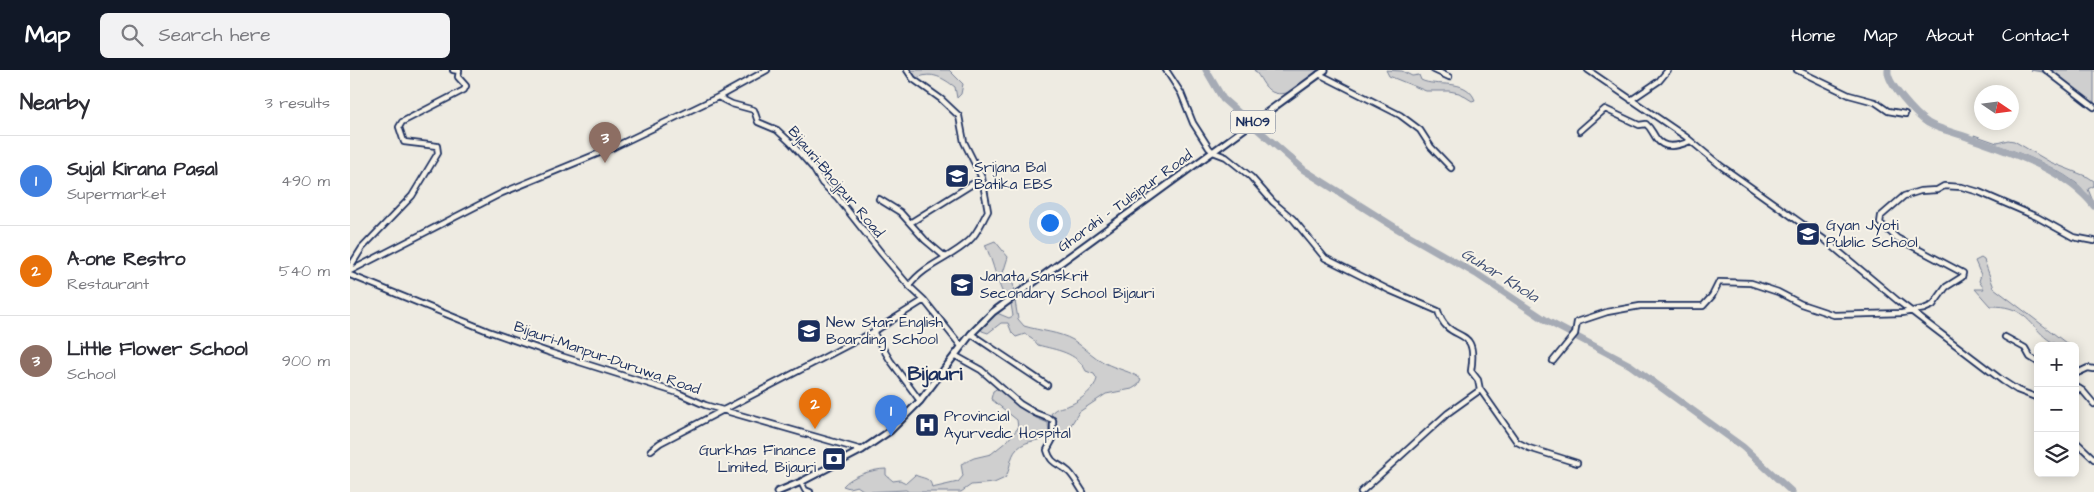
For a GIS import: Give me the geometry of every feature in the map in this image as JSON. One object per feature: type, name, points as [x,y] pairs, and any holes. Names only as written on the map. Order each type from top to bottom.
[{"type":"main road","name":"NH09","points":[[1212,152],[1325,70]]},
{"type":"main road","name":"Ghorahi - Tulsipur Road","points":[[776,492],[801,482],[862,450],[890,430],[920,401],[956,356],[970,334],[993,312],[1212,152]]},
{"type":"street","points":[[350,267],[362,248],[412,196],[438,153],[437,146],[404,142],[399,127],[402,122],[464,90],[466,86],[458,77],[459,71],[453,70]]},
{"type":"street","points":[[350,271],[502,193],[614,147],[718,97],[767,70]]},
{"type":"street","points":[[907,70],[913,79],[940,99],[958,116],[964,142],[982,178],[988,211],[974,235],[967,242],[917,274],[909,286]]},
{"type":"street","points":[[1166,70],[1181,93],[1193,124],[1212,152],[1226,157],[1251,176],[1273,202],[1293,220],[1325,258],[1389,290],[1438,311],[1439,320],[1447,330],[1468,339],[1472,348],[1472,372],[1477,377],[1480,389],[1517,442],[1529,448],[1577,463]]},
{"type":"street","points":[[1434,70],[1450,77]]},
{"type":"street","points":[[1588,70],[1690,141],[1721,166],[1825,240],[1913,312],[2003,381],[2017,390],[2034,394]]},
{"type":"street","points":[[1631,100],[1659,81],[1668,70]]},
{"type":"street","points":[[1797,70],[1843,92],[1875,102],[1888,111],[1905,114]]},
{"type":"street","points":[[2046,70],[2094,107]]},
{"type":"street","points":[[1319,74],[1400,115],[1420,130],[1430,148],[1451,168]]},
{"type":"street","name":"Bijauri-Bhojpur Road","points":[[718,97],[732,104],[754,110],[758,122],[777,130],[791,143],[813,168],[822,183],[837,197],[850,216],[909,286],[924,300],[961,346]]},
{"type":"street","points":[[1580,131],[1605,109],[1639,125],[1646,124],[1651,128],[1657,140],[1666,145],[1678,147],[1690,141]]},
{"type":"street","points":[[910,223],[982,178]]},
{"type":"street","points":[[1553,361],[1575,334],[1578,322],[1610,310],[1660,305],[1686,308],[1703,306],[1712,296],[1716,285],[1720,282],[1751,283],[1778,292],[1801,304],[1834,315],[1913,312],[1933,305],[1946,287],[1962,277],[1963,273],[1948,263],[1905,242],[1880,223],[1881,216],[1904,196],[1920,191],[1937,190],[1944,186],[1979,192],[2037,217],[2073,237],[2094,241]]},
{"type":"street","points":[[879,198],[900,212],[925,240],[944,256]]},
{"type":"street","name":"Bijauri-Manpur-Duruwa Road","points":[[350,276],[488,331],[580,363],[678,393],[705,405],[862,450]]},
{"type":"street","points":[[651,450],[660,443],[725,411],[873,332],[924,300]]},
{"type":"street","points":[[873,332],[920,401]]},
{"type":"street","points":[[970,334],[1047,385]]},
{"type":"street","points":[[2005,337],[2025,348],[2030,357],[2034,360]]},
{"type":"street","points":[[956,356],[980,370],[1020,404],[1035,413],[1053,420],[1053,439],[1047,450],[1049,456],[1052,462],[1069,472],[1083,492]]},
{"type":"street","points":[[2079,372],[2088,368],[2094,369]]},
{"type":"street","points":[[2077,387],[2083,391],[2094,404]]},
{"type":"street","points":[[1361,492],[1378,480],[1436,424],[1480,389]]},
{"type":"street","points":[[2079,445],[2094,459]]},
{"type":"street","points":[[801,482],[807,491]]},
{"type":"shaded area","points":[[910,70],[949,70],[963,84],[961,94],[957,98],[955,87],[942,78],[928,75],[917,78]]},
{"type":"shaded area","points":[[1254,70],[1322,70],[1292,91],[1279,94],[1272,92],[1266,87]]},
{"type":"shaded area","points":[[1386,70],[1402,71],[1412,76],[1419,75],[1421,80],[1427,82],[1450,84],[1465,88],[1475,100],[1472,101],[1459,93],[1449,91],[1426,91],[1389,76]]},
{"type":"shaded area","points":[[2030,70],[2094,70],[2094,105],[2049,73]]},
{"type":"shaded area","points":[[1974,135],[1997,143],[2008,140],[2014,141],[2050,162],[2088,177],[2094,181],[2094,186],[2088,189],[2094,204],[2079,185],[2052,168],[2014,151],[1975,138]]},
{"type":"shaded area","points":[[995,241],[1008,257],[1003,273],[1012,282],[1014,290],[1013,295],[1007,300],[985,245]]},
{"type":"shaded area","points":[[1981,258],[1984,260],[1994,288],[2065,342],[2052,342],[2017,311],[2005,307],[1990,306],[1975,289],[1984,289],[1979,281],[1981,275],[1975,261]]},
{"type":"shaded area","points":[[1015,301],[1018,319],[1024,326],[1068,337],[1101,361],[1141,379],[1138,385],[1132,389],[1106,394],[1079,412],[1066,433],[1063,435],[1057,433],[1055,430],[1057,420],[1051,414],[1058,408],[1072,404],[1083,397],[1091,390],[1097,379],[1094,374],[1086,371],[1072,356],[1059,350],[1038,345],[1025,334],[1016,337],[1008,323],[1001,323],[988,333],[982,331],[981,328],[997,313],[1009,318],[1013,316],[1011,304]]},
{"type":"shaded area","points":[[998,388],[1036,418],[1048,423],[1049,435],[1042,439],[1025,443],[1017,449],[1014,452],[1005,478],[994,483],[971,485],[961,492],[909,492],[906,490],[866,492],[857,486],[849,488],[843,486],[851,479],[863,474],[886,469],[886,475],[893,481],[900,480],[906,483],[915,475],[928,480],[932,488],[958,482],[963,476],[961,464],[974,458],[991,454],[1007,441],[1018,428],[1017,420],[991,399],[993,391]]},
{"type":"waterway","name":"Guhar Khola","points":[[1206,70],[1223,99],[1304,170],[1396,228],[1478,275],[1547,321],[1630,365],[1743,447],[1792,492]]},
{"type":"waterway","points":[[1888,70],[1897,91],[1910,107],[1928,123],[2017,155],[2051,171],[2082,193],[2094,206]]},
{"type":"place","name":"Little Flower School","points":[[605,163]]},
{"type":"place","name":"Srijana Bal Batika EBS","points":[[957,176]]},
{"type":"place","name":"Gyan Jyoti Public School","points":[[1808,234]]},
{"type":"place","name":"Janata Sanskrit Secondary School Bijauri","points":[[962,285]]},
{"type":"place","name":"New Star English Boarding School","points":[[809,331]]},
{"type":"place","name":"Provincial Ayurvedic Hospital","points":[[927,425]]},
{"type":"place","name":"A-one Restro","points":[[815,429]]},
{"type":"place","name":"Sujal Kirana Pasal","points":[[891,436]]},
{"type":"place","name":"Gurkhas Finance Limited, Bijauri","points":[[834,459]]},
{"type":"district","name":"Bijauri","points":[[935,374]]}]
